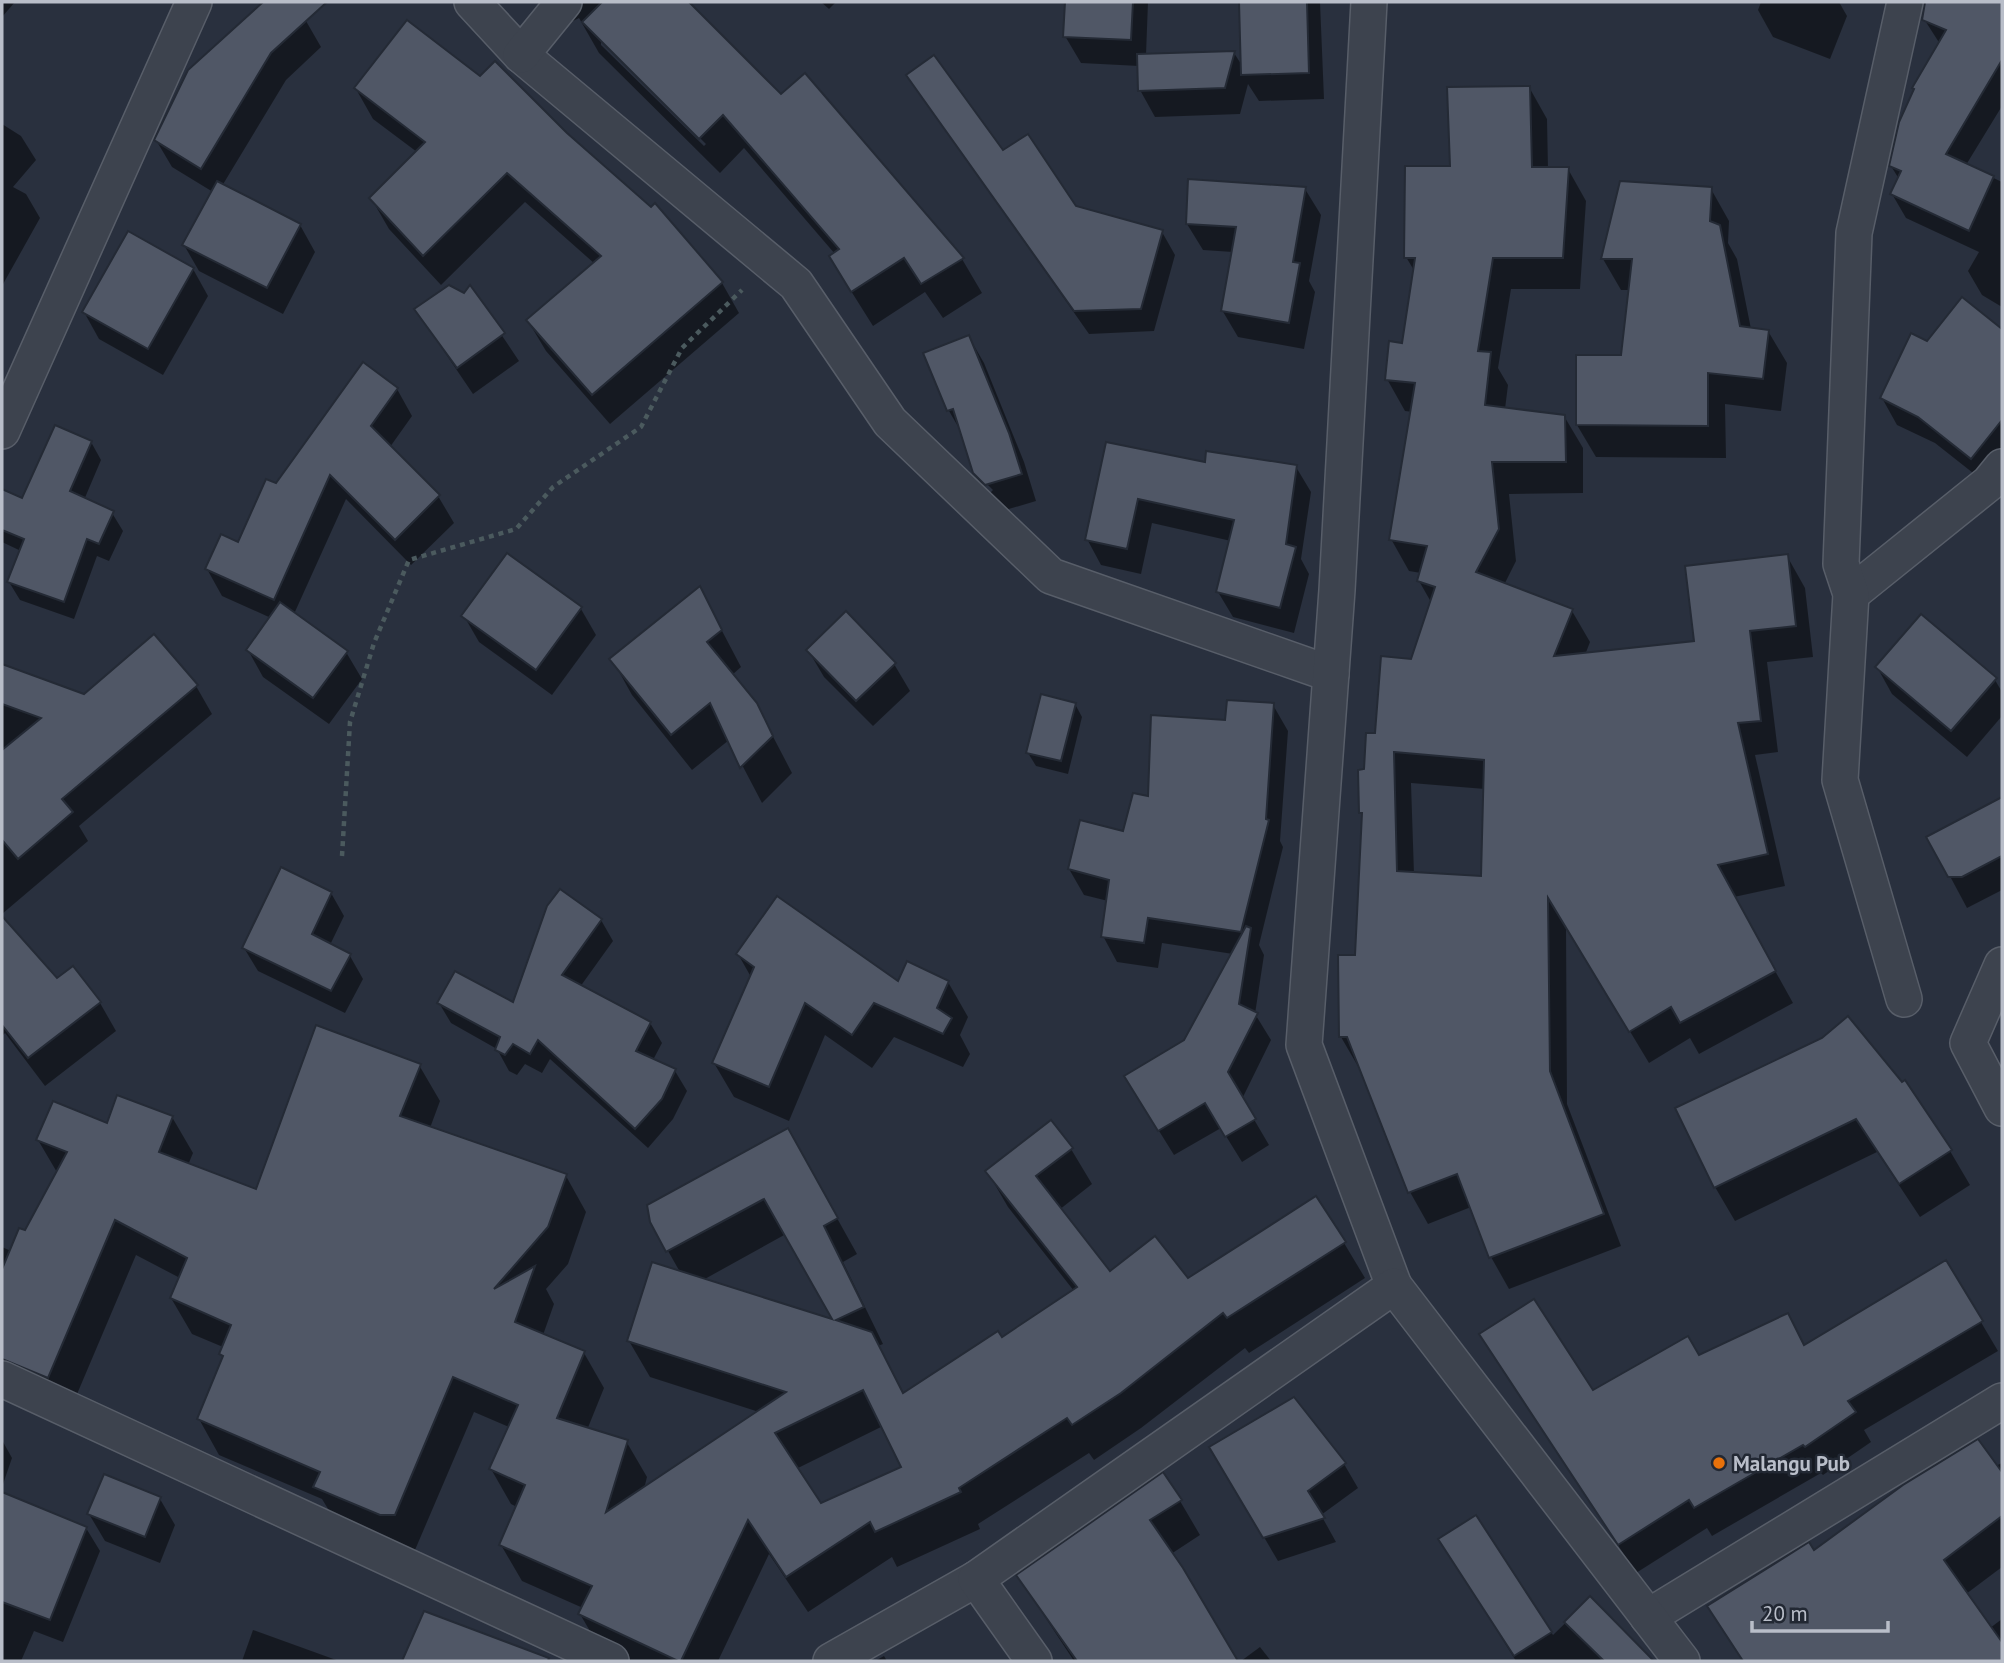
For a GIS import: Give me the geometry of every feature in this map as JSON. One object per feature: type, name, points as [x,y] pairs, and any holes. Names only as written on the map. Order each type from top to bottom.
[{"type":"street","points":[[2,431],[194,2]]},
{"type":"street","points":[[472,2],[522,55],[796,284],[890,422],[1051,576],[1331,674]]},
{"type":"street","points":[[522,55],[564,2]]},
{"type":"street","points":[[1369,2],[1331,674],[1304,1045],[1394,1286],[1682,1661]]},
{"type":"street","points":[[1904,999],[1840,780],[1851,594],[1841,564],[1854,233],[1905,2]]},
{"type":"street","points":[[1851,594],[1989,483],[2002,467]]},
{"type":"street","points":[[2002,965],[1968,1043],[2002,1108]]},
{"type":"street","points":[[831,1661],[976,1579],[1394,1286]]},
{"type":"street","points":[[2,1379],[611,1661]]},
{"type":"street","points":[[1648,1617],[2002,1401]]},
{"type":"street","points":[[976,1579],[1034,1661]]},
{"type":"path","points":[[342,856],[350,722],[374,643],[408,560],[516,529],[553,487],[642,427],[682,348],[771,263]]},
{"type":"building","points":[[263,2],[327,2],[271,53],[201,169],[154,140],[188,70]]},
{"type":"building","points":[[602,2],[689,2],[781,94],[805,73],[964,258],[921,284],[904,258],[851,292],[829,256],[839,249],[723,115],[699,139],[582,22]]},
{"type":"building","points":[[1065,2],[1133,2],[1131,40],[1063,37]]},
{"type":"building","points":[[1239,2],[1307,2],[1309,73],[1241,75]]},
{"type":"building","points":[[1925,2],[2002,2],[2002,60],[1946,154],[1994,176],[1969,231],[1890,194],[1901,171],[1889,166],[1899,122],[1914,89],[1912,88],[1946,30],[1922,20]]},
{"type":"building","points":[[407,20],[480,76],[495,61],[567,133],[651,207],[655,203],[723,282],[592,395],[526,320],[601,256],[507,173],[423,256],[369,198],[425,142],[354,88]]},
{"type":"building","points":[[1235,51],[1225,88],[1138,91],[1137,54]]},
{"type":"building","points":[[934,55],[1003,150],[1028,134],[1076,206],[1163,230],[1141,309],[1074,311],[906,75]]},
{"type":"building","points":[[1530,86],[1532,167],[1569,167],[1563,258],[1493,258],[1478,351],[1491,352],[1485,405],[1565,415],[1566,462],[1492,462],[1499,529],[1476,572],[1573,609],[1554,656],[1694,641],[1685,566],[1788,554],[1796,626],[1750,631],[1761,721],[1738,723],[1768,854],[1718,865],[1776,971],[1680,1023],[1671,1007],[1629,1032],[1548,898],[1550,1071],[1604,1214],[1489,1258],[1457,1174],[1408,1193],[1347,1037],[1339,1037],[1338,955],[1355,955],[1362,813],[1359,813],[1358,770],[1364,769],[1366,733],[1375,733],[1381,656],[1411,659],[1435,587],[1417,581],[1427,546],[1389,540],[1415,383],[1385,380],[1389,341],[1402,343],[1415,258],[1404,258],[1405,166],[1450,166],[1447,87]],"holes":[[[1394,752],[1484,760],[1481,876],[1397,871]]]},
{"type":"building","points":[[1188,179],[1306,187],[1293,262],[1300,263],[1289,323],[1221,311],[1236,227],[1186,224]]},
{"type":"building","points":[[217,181],[301,224],[267,288],[182,245]]},
{"type":"building","points":[[1620,181],[1712,187],[1710,221],[1720,225],[1740,326],[1769,330],[1763,379],[1708,373],[1708,426],[1576,425],[1576,355],[1621,355],[1632,259],[1601,259]]},
{"type":"building","points":[[128,231],[194,268],[148,349],[82,312]]},
{"type":"building","points":[[449,285],[464,293],[470,285],[505,333],[457,368],[414,309]]},
{"type":"building","points":[[1962,297],[2002,329],[2002,420],[1971,459],[1918,417],[1880,398],[1911,333],[1927,341]]},
{"type":"building","points":[[969,335],[1009,433],[1022,474],[985,485],[973,473],[953,409],[947,411],[923,353]]},
{"type":"building","points":[[363,362],[398,388],[371,426],[440,495],[395,540],[330,475],[274,600],[205,569],[221,534],[238,542],[266,479],[276,483]]},
{"type":"building","points":[[55,425],[92,441],[70,491],[114,511],[99,544],[87,539],[64,602],[7,582],[24,539],[2,530],[2,489],[22,498]]},
{"type":"building","points":[[1106,442],[1205,462],[1206,451],[1297,465],[1286,544],[1296,547],[1280,608],[1216,592],[1234,520],[1138,499],[1127,549],[1085,540]]},
{"type":"building","points":[[507,553],[582,607],[536,670],[461,616]]},
{"type":"building","points":[[700,586],[722,630],[707,642],[757,703],[773,736],[740,768],[710,703],[671,735],[609,659]]},
{"type":"building","points":[[280,602],[348,651],[313,698],[246,650]]},
{"type":"building","points":[[846,611],[896,663],[856,701],[806,650]]},
{"type":"building","points":[[1921,614],[1997,678],[1951,731],[1875,667]]},
{"type":"building","points":[[154,634],[198,685],[62,799],[73,812],[18,859],[2,840],[2,750],[41,718],[2,704],[2,664],[84,694]]},
{"type":"building","points":[[1041,694],[1076,703],[1061,761],[1026,753]]},
{"type":"building","points":[[1227,700],[1274,703],[1266,819],[1269,820],[1241,932],[1148,918],[1144,943],[1101,937],[1109,880],[1068,869],[1080,820],[1123,831],[1133,793],[1148,796],[1151,715],[1225,720]]},
{"type":"building","points":[[2002,797],[2002,856],[1962,877],[1948,877],[1926,837]]},
{"type":"building","points":[[281,867],[332,892],[312,934],[351,954],[331,991],[242,948]]},
{"type":"building","points":[[560,889],[602,919],[562,975],[651,1022],[636,1051],[676,1069],[662,1099],[635,1129],[538,1040],[530,1054],[513,1044],[505,1055],[495,1050],[500,1037],[437,1003],[455,971],[513,1002],[547,906]]},
{"type":"building","points":[[777,896],[898,981],[907,961],[949,981],[937,1008],[952,1018],[943,1034],[874,1003],[852,1035],[805,1003],[769,1087],[712,1063],[754,967],[736,954]]},
{"type":"building","points":[[2,916],[57,978],[73,966],[101,1002],[28,1058],[2,1025]]},
{"type":"building","points":[[1246,926],[1251,928],[1239,1004],[1258,1013],[1228,1072],[1256,1119],[1225,1137],[1205,1103],[1158,1131],[1124,1076],[1184,1040]]},
{"type":"building","points":[[1848,1016],[1902,1082],[1905,1080],[1952,1150],[1899,1184],[1856,1119],[1714,1188],[1675,1108],[1822,1038]]},
{"type":"building","points":[[316,1025],[421,1064],[400,1116],[567,1174],[548,1227],[494,1289],[535,1266],[515,1322],[585,1351],[557,1418],[628,1440],[606,1512],[786,1392],[627,1341],[652,1262],[832,1319],[764,1199],[666,1252],[650,1222],[647,1205],[788,1128],[838,1218],[824,1226],[864,1307],[836,1320],[872,1332],[903,1393],[998,1331],[1002,1337],[1077,1287],[985,1171],[1051,1120],[1073,1148],[1036,1176],[1110,1271],[1155,1236],[1188,1278],[1316,1196],[1346,1242],[1227,1318],[1223,1313],[1121,1393],[1072,1425],[1067,1418],[959,1488],[961,1492],[875,1532],[870,1522],[786,1577],[748,1520],[681,1661],[678,1661],[578,1614],[592,1586],[499,1545],[525,1485],[489,1469],[518,1405],[453,1377],[395,1515],[380,1515],[313,1487],[320,1472],[197,1419],[223,1356],[219,1354],[231,1325],[170,1298],[187,1258],[115,1220],[48,1378],[2,1359],[2,1269],[19,1228],[25,1230],[67,1152],[36,1140],[53,1101],[107,1123],[117,1095],[173,1116],[159,1152],[256,1189]],"holes":[[[863,1390],[901,1467],[821,1503],[775,1433]]]},
{"type":"building","points":[[1946,1260],[1983,1321],[1848,1401],[1856,1412],[1805,1447],[1803,1445],[1694,1508],[1689,1500],[1618,1545],[1479,1334],[1534,1299],[1593,1390],[1688,1336],[1699,1355],[1788,1313],[1804,1345]]},
{"type":"building","points":[[1294,1397],[1346,1463],[1308,1491],[1325,1518],[1263,1538],[1209,1447]]},
{"type":"building","points":[[1978,1439],[2002,1472],[2002,1516],[1944,1560],[2002,1642],[2002,1661],[1743,1661],[1707,1606],[1809,1542],[1814,1550],[1903,1485]]},
{"type":"building","points":[[1163,1472],[1182,1500],[1150,1520],[1183,1568],[1238,1661],[1077,1661],[1016,1575]]},
{"type":"building","points":[[104,1474],[161,1497],[145,1537],[87,1514]]},
{"type":"building","points":[[2,1492],[87,1527],[50,1620],[2,1602]]},
{"type":"building","points":[[1476,1515],[1552,1632],[1514,1656],[1438,1539]]},
{"type":"building","points":[[1590,1596],[1654,1661],[1604,1661],[1564,1622]]},
{"type":"building","points":[[424,1611],[549,1658],[548,1661],[402,1661]]},
{"type":"place","name":"Malangu Pub","points":[[1719,1463]]}]
